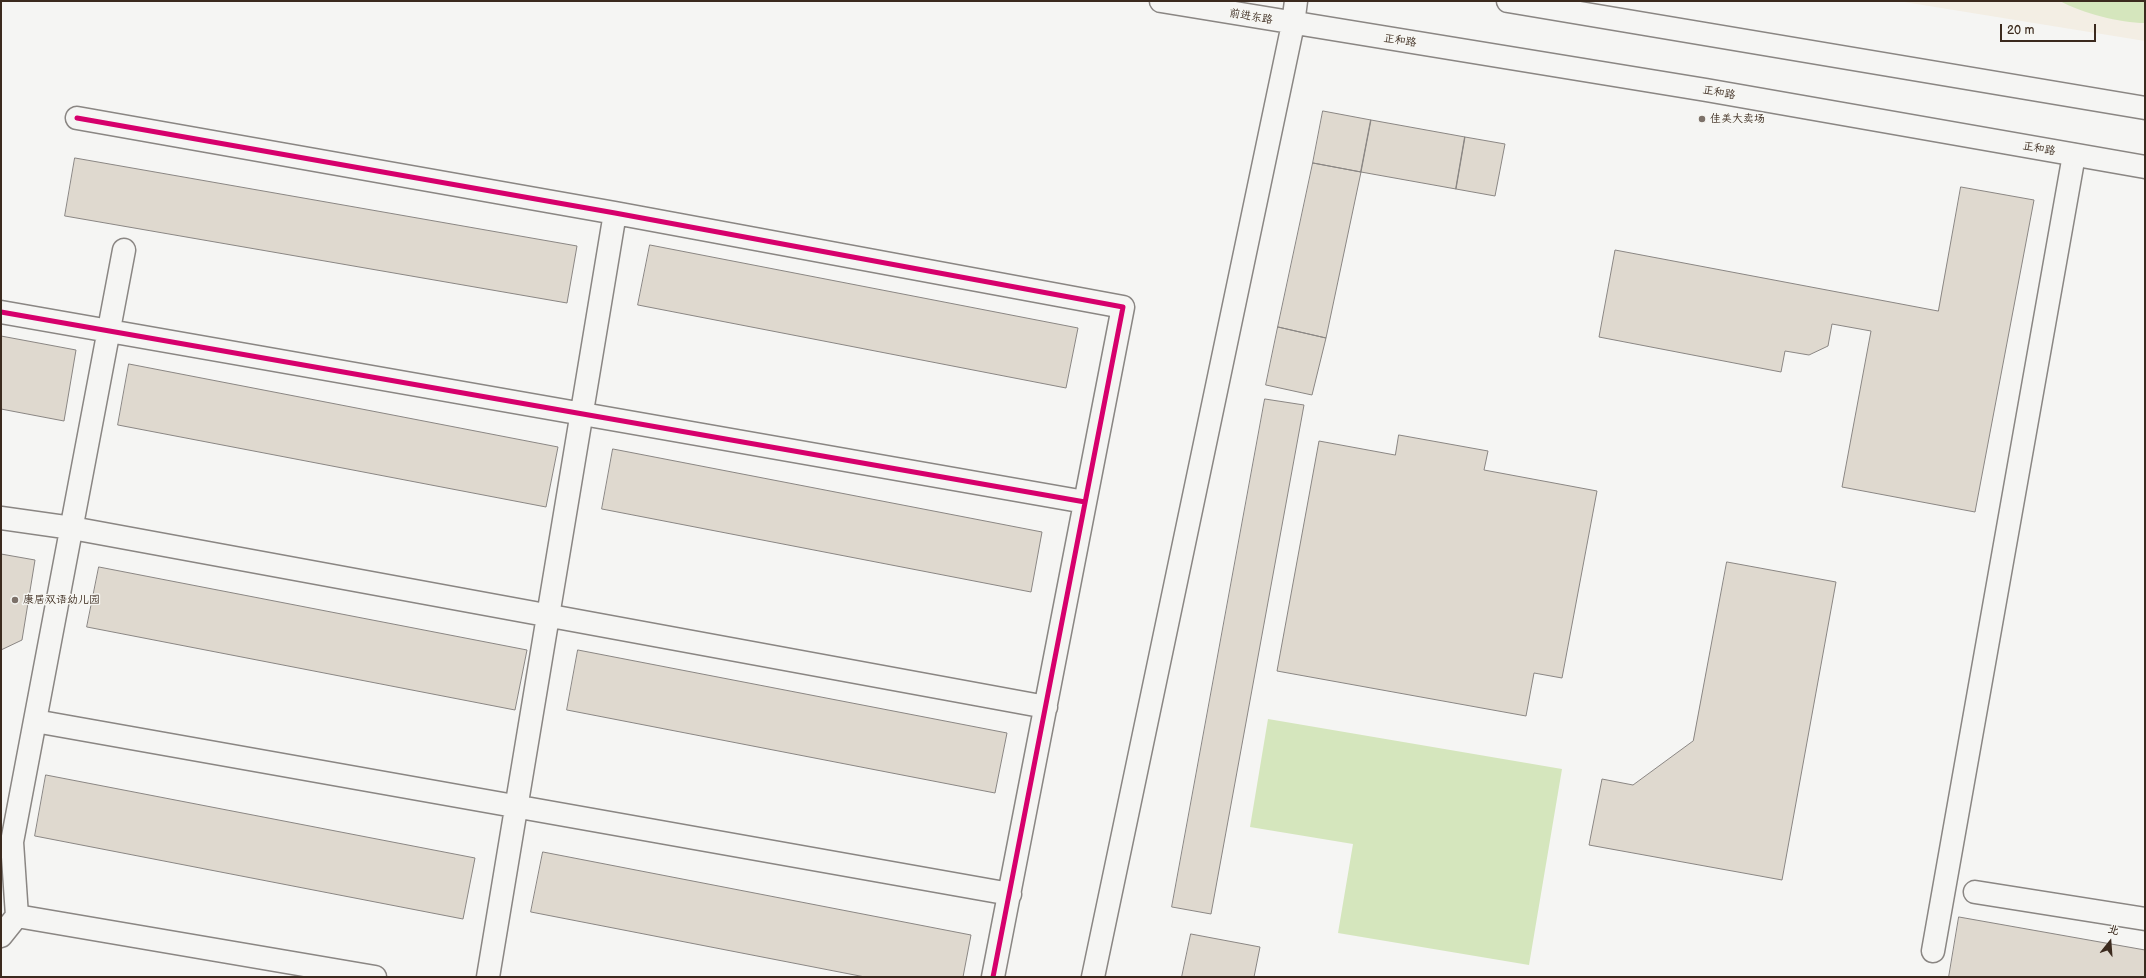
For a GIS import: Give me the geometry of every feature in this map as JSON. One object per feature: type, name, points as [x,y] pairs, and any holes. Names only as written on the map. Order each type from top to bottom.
[{"type":"street","name":"前进东路","points":[[1161,1],[1293,24]]},
{"type":"street","points":[[1093,977],[1293,24],[1296,1]]},
{"type":"street","points":[[1508,1],[2145,108]]},
{"type":"street","name":"正和路","points":[[1293,24],[1706,90],[2145,167]]},
{"type":"street","points":[[77,118],[615,213],[1123,307],[994,977]]},
{"type":"street","points":[[1933,950],[2074,155]]},
{"type":"street","points":[[488,977],[615,213]]},
{"type":"street","points":[[1,936],[9,911],[12,842],[124,250]]},
{"type":"street","points":[[1,312],[1085,502]]},
{"type":"street","points":[[1,518],[72,528],[1046,707]]},
{"type":"street","points":[[35,721],[1010,894]]},
{"type":"street","points":[[1975,892],[2145,919]]},
{"type":"street","points":[[9,911],[375,977]]},
{"type":"shaded area","points":[[1898,1],[2145,1],[2145,41]]},
{"type":"green space","points":[[2060,1],[2145,1],[2145,23],[2135,23],[2101,16],[2079,10]]},
{"type":"green space","points":[[1268,719],[1562,769],[1529,965],[1338,933],[1353,844],[1250,827]]},
{"type":"building","points":[[1323,111],[1371,120],[1361,172],[1313,163]]},
{"type":"building","points":[[1371,120],[1465,137],[1456,189],[1361,172]]},
{"type":"building","points":[[1465,137],[1505,144],[1495,196],[1456,189]]},
{"type":"building","points":[[75,158],[577,246],[567,303],[65,216]]},
{"type":"building","points":[[1313,163],[1361,172],[1326,338],[1278,327]]},
{"type":"building","points":[[1961,187],[2034,200],[1975,512],[1842,487],[1871,331],[1832,324],[1828,346],[1809,355],[1785,351],[1781,372],[1599,337],[1615,250],[1938,311]]},
{"type":"building","points":[[650,245],[1078,328],[1066,388],[638,305]]},
{"type":"building","points":[[1278,327],[1326,338],[1312,395],[1266,385]]},
{"type":"building","points":[[1,336],[76,350],[64,421],[1,409]]},
{"type":"building","points":[[129,364],[558,447],[546,507],[118,425]]},
{"type":"building","points":[[1265,399],[1304,405],[1211,914],[1172,907]]},
{"type":"building","points":[[1399,435],[1488,451],[1484,470],[1597,491],[1562,678],[1534,673],[1526,716],[1277,671],[1319,441],[1395,455]]},
{"type":"building","points":[[613,449],[1042,532],[1031,592],[602,509]]},
{"type":"building","name":"康居双语幼儿园","points":[[1,554],[35,560],[22,640],[1,650]]},
{"type":"building","points":[[1727,562],[1836,582],[1782,880],[1589,845],[1602,779],[1633,785],[1693,741]]},
{"type":"building","points":[[99,567],[527,650],[515,710],[87,627]]},
{"type":"building","points":[[578,650],[1007,733],[995,793],[567,710]]},
{"type":"building","points":[[46,775],[475,858],[463,919],[35,836]]},
{"type":"building","points":[[543,852],[971,935],[963,977],[865,977],[531,912]]},
{"type":"building","points":[[1959,917],[2145,950],[2145,977],[1949,977]]},
{"type":"building","points":[[1191,934],[1260,947],[1254,977],[1182,977]]},
{"type":"cycle path","points":[[77,118],[615,213],[1123,307],[993,977]]},
{"type":"cycle path","points":[[1,312],[1085,502]]},
{"type":"place","name":"佳美大卖场","points":[[1702,119]]},
{"type":"place","name":"康居双语幼儿园","points":[[15,600]]}]
